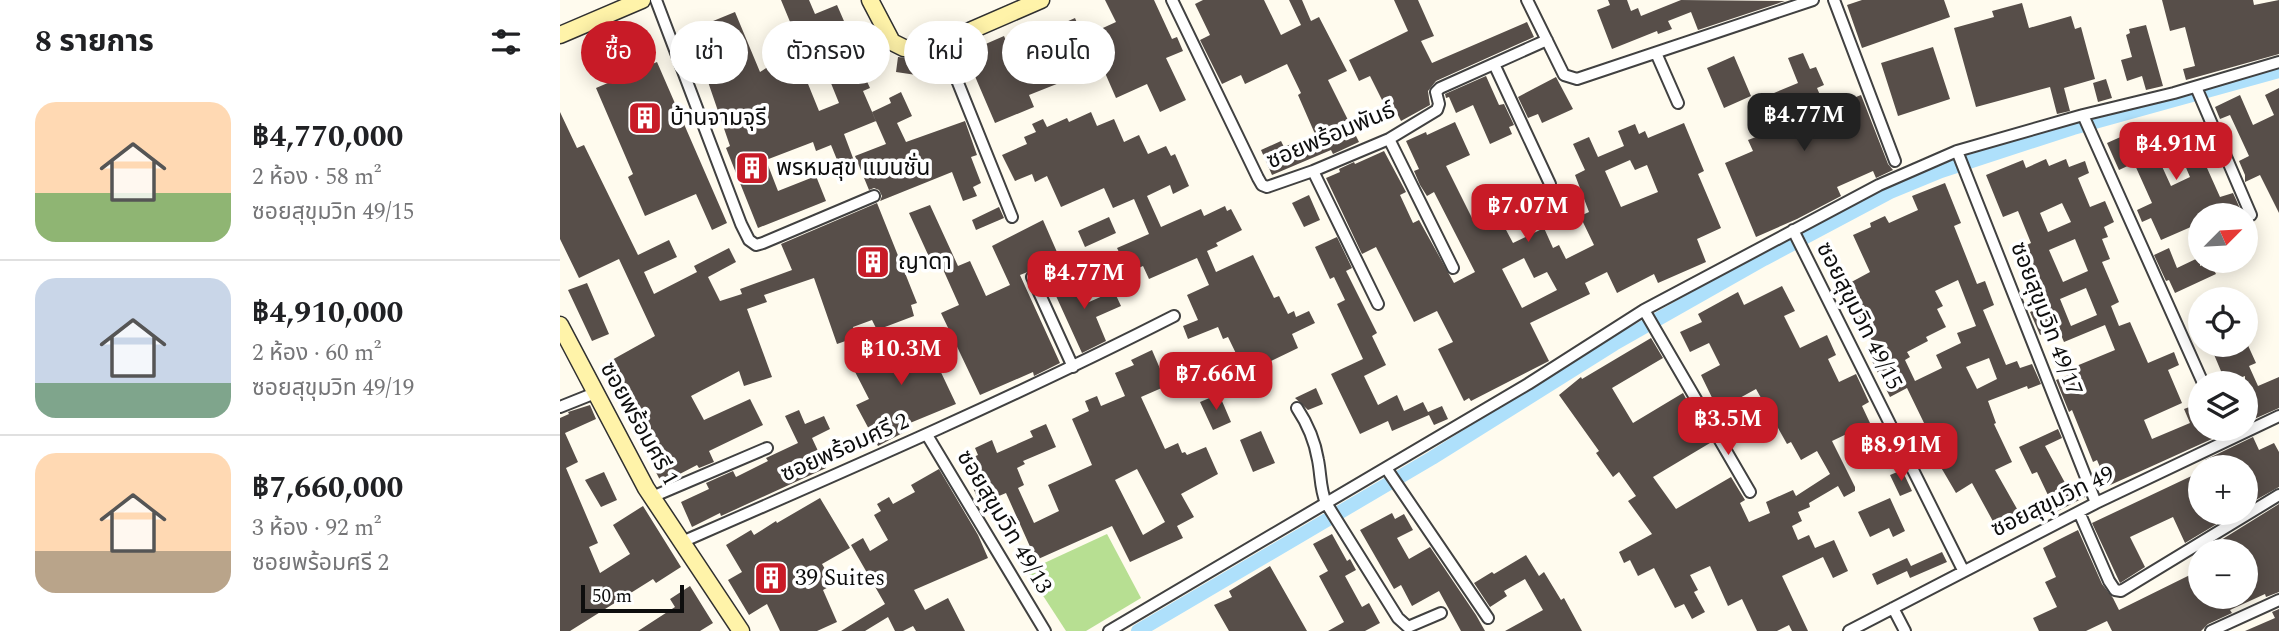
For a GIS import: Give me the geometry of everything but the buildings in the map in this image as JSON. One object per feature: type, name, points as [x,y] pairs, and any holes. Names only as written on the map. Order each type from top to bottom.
[{"type":"street","points":[[561,32],[642,0]]},
{"type":"street","points":[[656,0],[741,224],[750,240],[756,245],[763,243],[874,196]]},
{"type":"street","points":[[870,0],[887,36],[897,46],[904,47]]},
{"type":"street","points":[[988,23],[1041,0]]},
{"type":"street","name":"ซอยพร้อมพันธ์","points":[[1171,0],[1262,185],[1267,187],[1389,139],[1437,110],[1439,104],[1436,92],[1440,88],[1547,40]]},
{"type":"street","points":[[1527,0],[1564,75],[1577,79],[1813,0]]},
{"type":"street","points":[[1834,0],[1895,160]]},
{"type":"street","points":[[1656,52],[1678,103]]},
{"type":"street","points":[[1109,631],[1528,384],[1644,310],[1879,186],[1957,151],[2279,62]]},
{"type":"street","points":[[1494,64],[1550,184]]},
{"type":"street","points":[[958,84],[1012,217]]},
{"type":"street","points":[[2196,86],[2246,203]]},
{"type":"street","points":[[2082,116],[2198,371]]},
{"type":"street","points":[[1389,139],[1453,268]]},
{"type":"street","name":"ซอยสุขุมวิท 49/17","points":[[1957,151],[2096,503]]},
{"type":"street","points":[[1313,171],[1378,304]]},
{"type":"street","name":"ซอยสุขุมวิท 49/15","points":[[1793,230],[1963,570]]},
{"type":"street","points":[[1032,277],[1073,367]]},
{"type":"street","points":[[1644,310],[1750,492]]},
{"type":"street","name":"ซอยพร้อมศรี 2","points":[[682,542],[927,435],[1073,367],[1174,316]]},
{"type":"street","name":"ซอยพร้อมศรี 1","points":[[560,325],[626,454],[741,631]]},
{"type":"street","points":[[560,407],[595,393]]},
{"type":"street","points":[[1297,408],[1318,456],[1321,492],[1326,503],[1404,624],[1408,627],[1441,613]]},
{"type":"street","name":"ซอยสุขุมวิท 49","points":[[2258,426],[2279,416]]},
{"type":"street","name":"ซอยสุขุมวิท 49/13","points":[[927,435],[1045,631]]},
{"type":"street","name":"ซอยสุขุมวิท 49","points":[[1849,631],[2096,503],[2227,441]]},
{"type":"street","points":[[652,497],[767,448]]},
{"type":"street","points":[[1386,468],[1488,618]]},
{"type":"street","points":[[2079,512],[2109,581],[2115,590],[2120,591],[2279,495]]},
{"type":"street","points":[[2211,631],[2279,600]]},
{"type":"street","points":[[1893,608],[1905,631]]},
{"type":"green space","points":[[1107,534],[1141,598],[1086,631],[1066,631],[1027,571]]},
{"type":"waterway","points":[[1138,631],[1432,458],[1614,344],[1890,192],[1941,171],[2073,128],[2279,71]]},
{"type":"place","name":"บ้านจามจุรี","points":[[645,118]]},
{"type":"place","name":"พรหมสุข แมนชั่น","points":[[752,168]]},
{"type":"place","name":"ญาดา","points":[[873,262]]},
{"type":"place","name":"39 Suites","points":[[771,578]]}]
